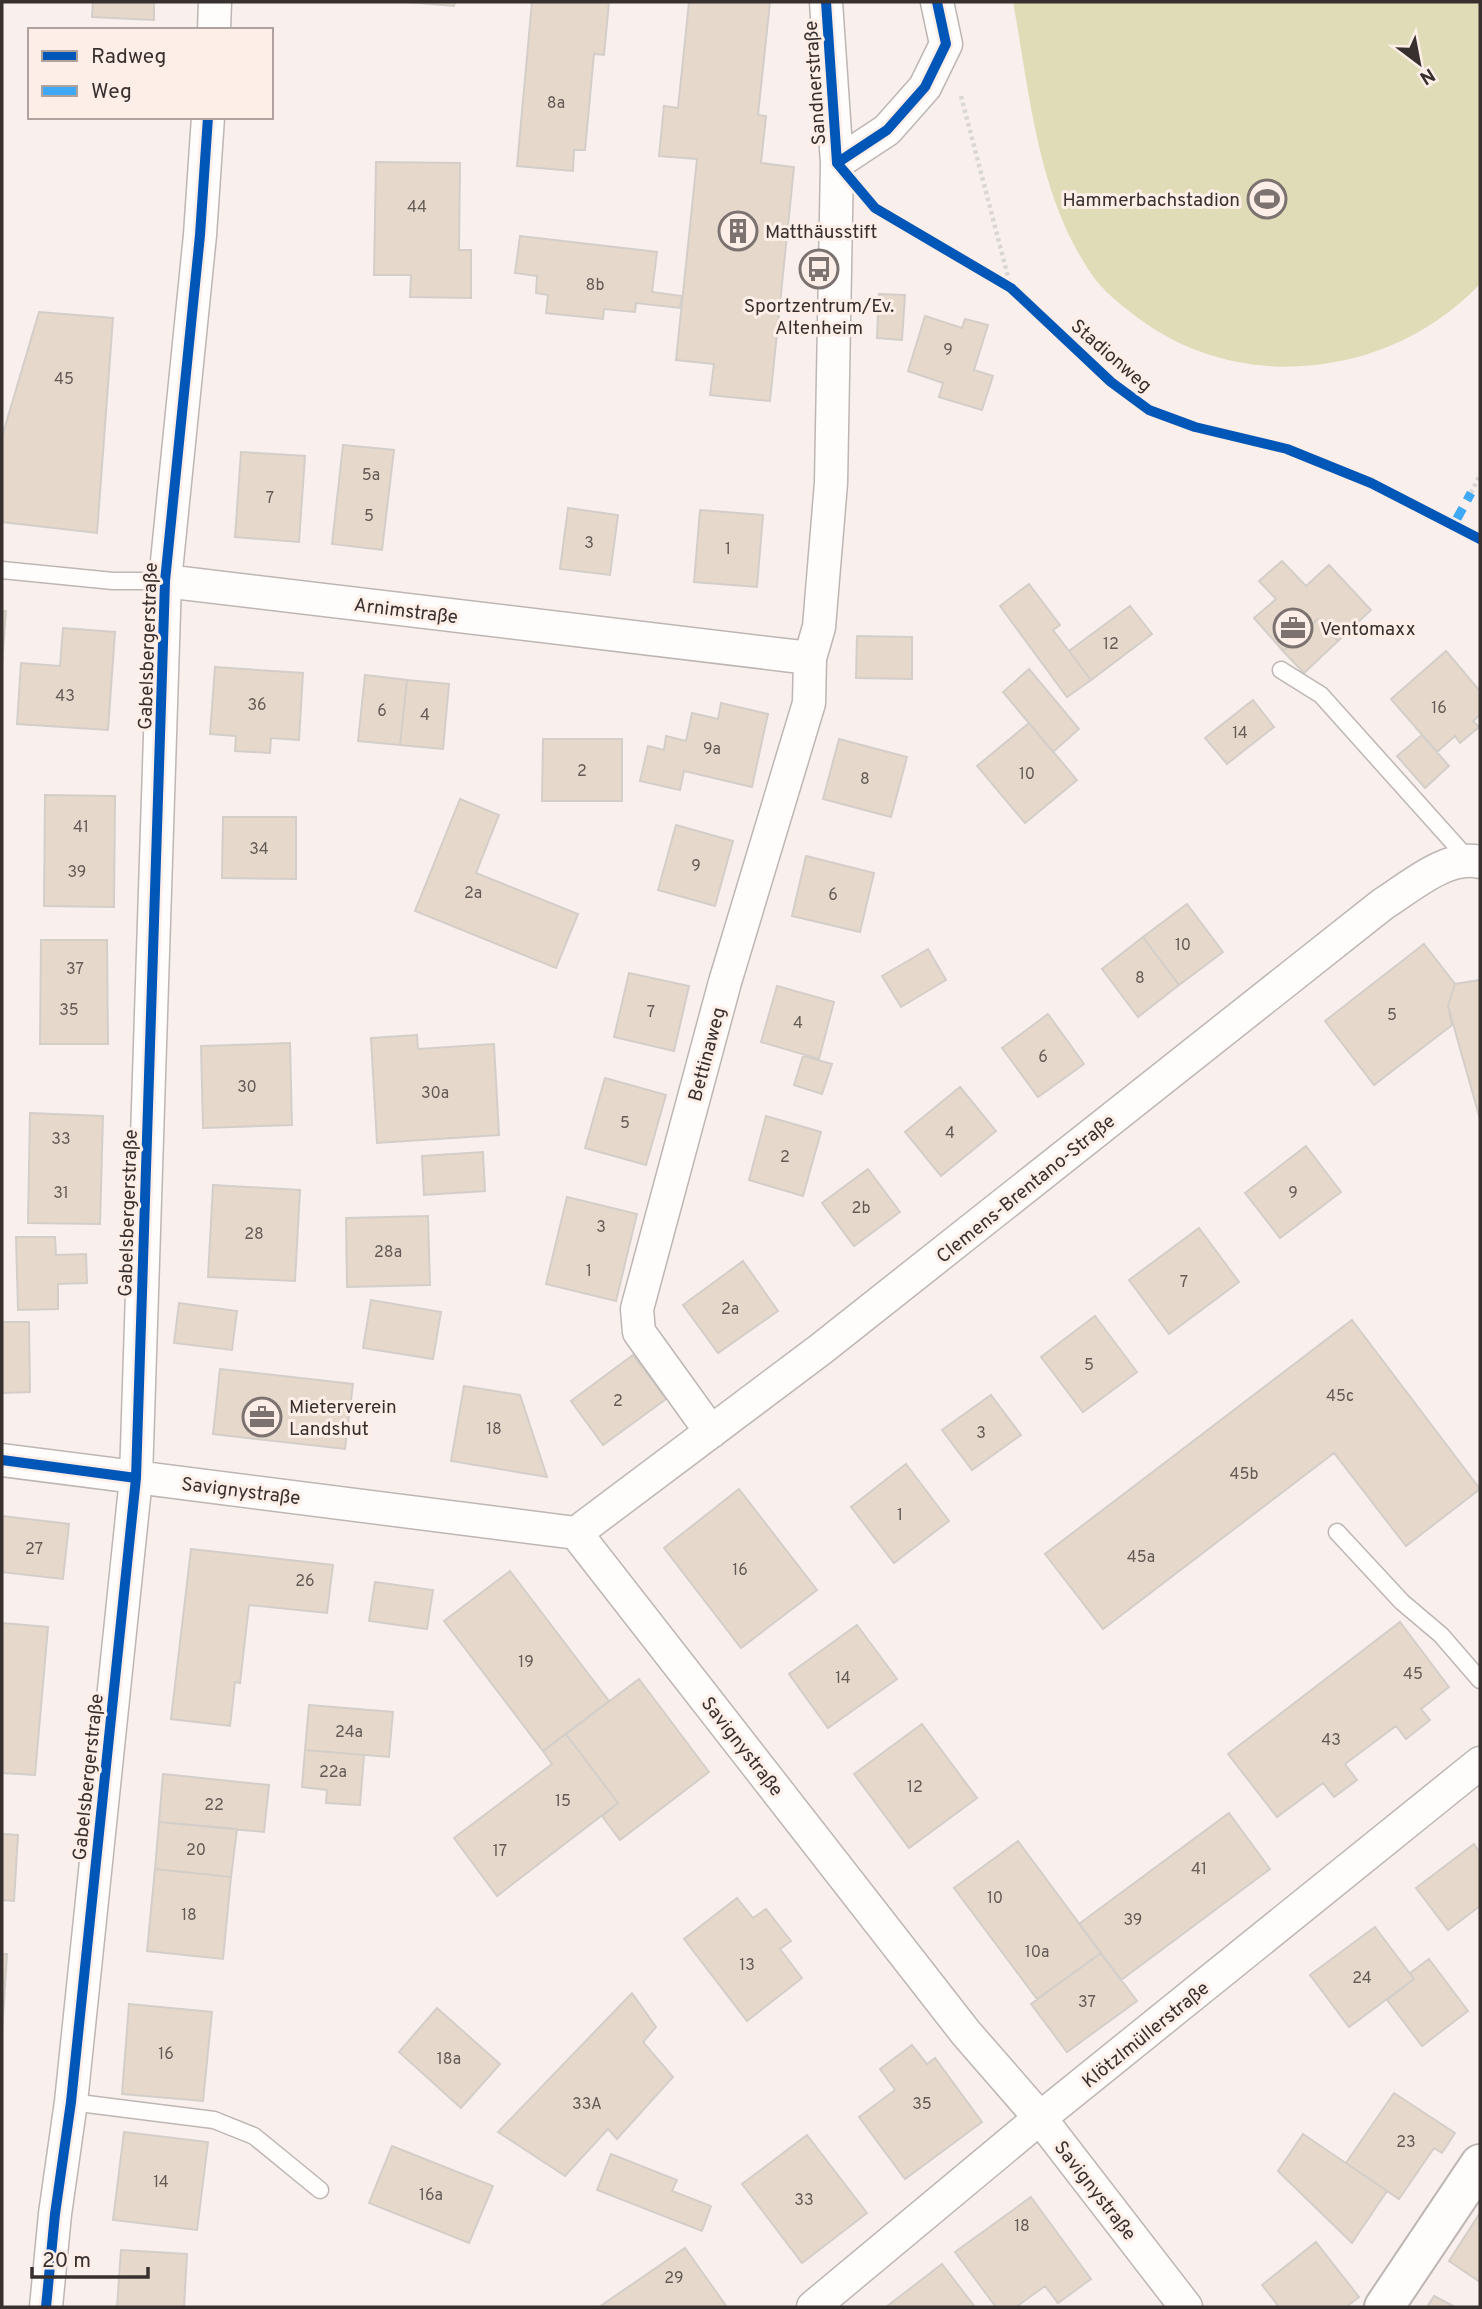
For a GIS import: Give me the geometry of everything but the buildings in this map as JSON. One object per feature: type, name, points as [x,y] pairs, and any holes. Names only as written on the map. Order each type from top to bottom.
[{"type":"street","points":[[214,28],[215,2]]},
{"type":"street","name":"Sandnerstraße","points":[[810,658],[819,627],[831,483],[837,163],[827,2]]},
{"type":"street","points":[[937,2],[946,44]]},
{"type":"street","name":"Sandnerstraße","points":[[837,163],[887,130],[925,87],[946,44]]},
{"type":"street","name":"Gabelsbergerstraße","points":[[46,2307],[55,2214],[71,2102],[136,1478],[165,581],[201,235],[208,119]]},
{"type":"street","name":"Arnimstraße","points":[[165,581],[810,658]]},
{"type":"street","name":"Bettinaweg","points":[[711,1432],[639,1332],[637,1310],[725,982],[808,703],[810,658]]},
{"type":"street","name":"Clemens-Brentano-Straße","points":[[576,1533],[883,1301],[1383,904],[1437,870],[1474,861]]},
{"type":"street","name":"Savignystraße","points":[[2,1460],[576,1533],[966,2033],[1040,2118],[1186,2307]]},
{"type":"street","name":"Klötzlmüllerstraße","points":[[813,2307],[1040,2118],[1480,1763]]},
{"type":"street","points":[[1384,2307],[1480,2164]]},
{"type":"lane","name":"Arnimstraße","points":[[2,570],[113,581],[165,581]]},
{"type":"lane","points":[[1281,670],[1321,695],[1474,861]]},
{"type":"lane","points":[[1337,1532],[1402,1602],[1441,1635],[1480,1680]]},
{"type":"lane","points":[[71,2102],[214,2120],[254,2136],[320,2190]]},
{"type":"path","points":[[946,44],[975,139],[1011,288]]},
{"type":"path","points":[[990,274],[1021,297]]},
{"type":"path","points":[[1471,493],[1480,475]]},
{"type":"shaded area","name":"Hammerbachstadion","points":[[1013,2],[1480,2],[1480,284],[1444,315],[1404,340],[1361,356],[1315,365],[1269,366],[1223,359],[1179,343],[1138,318],[1107,292],[1092,275],[1074,244],[1059,212],[1038,143]]},
{"type":"marked path","points":[[1454,524],[1471,493]]},
{"type":"cycle path","points":[[826,2],[837,163]]},
{"type":"cycle path","points":[[837,163],[887,130],[925,87],[946,44],[937,2]]},
{"type":"cycle path","points":[[46,2307],[55,2214],[71,2102],[136,1478],[165,581],[200,235],[208,119]]},
{"type":"cycle path","name":"Stadionweg","points":[[837,163],[875,208],[1011,288],[1111,382],[1149,410],[1195,427],[1287,449],[1371,483],[1480,539]]},
{"type":"cycle path","points":[[2,1460],[136,1478]]},
{"type":"place","name":"Hammerbachstadion","points":[[1267,199]]},
{"type":"place","name":"Matthäusstift","points":[[738,231]]},
{"type":"place","name":"Sportzentrum/Ev. Altenheim","points":[[819,269]]},
{"type":"place","name":"Ventomaxx","points":[[1293,628]]},
{"type":"place","name":"Mieterverein Landshut","points":[[262,1417]]}]
